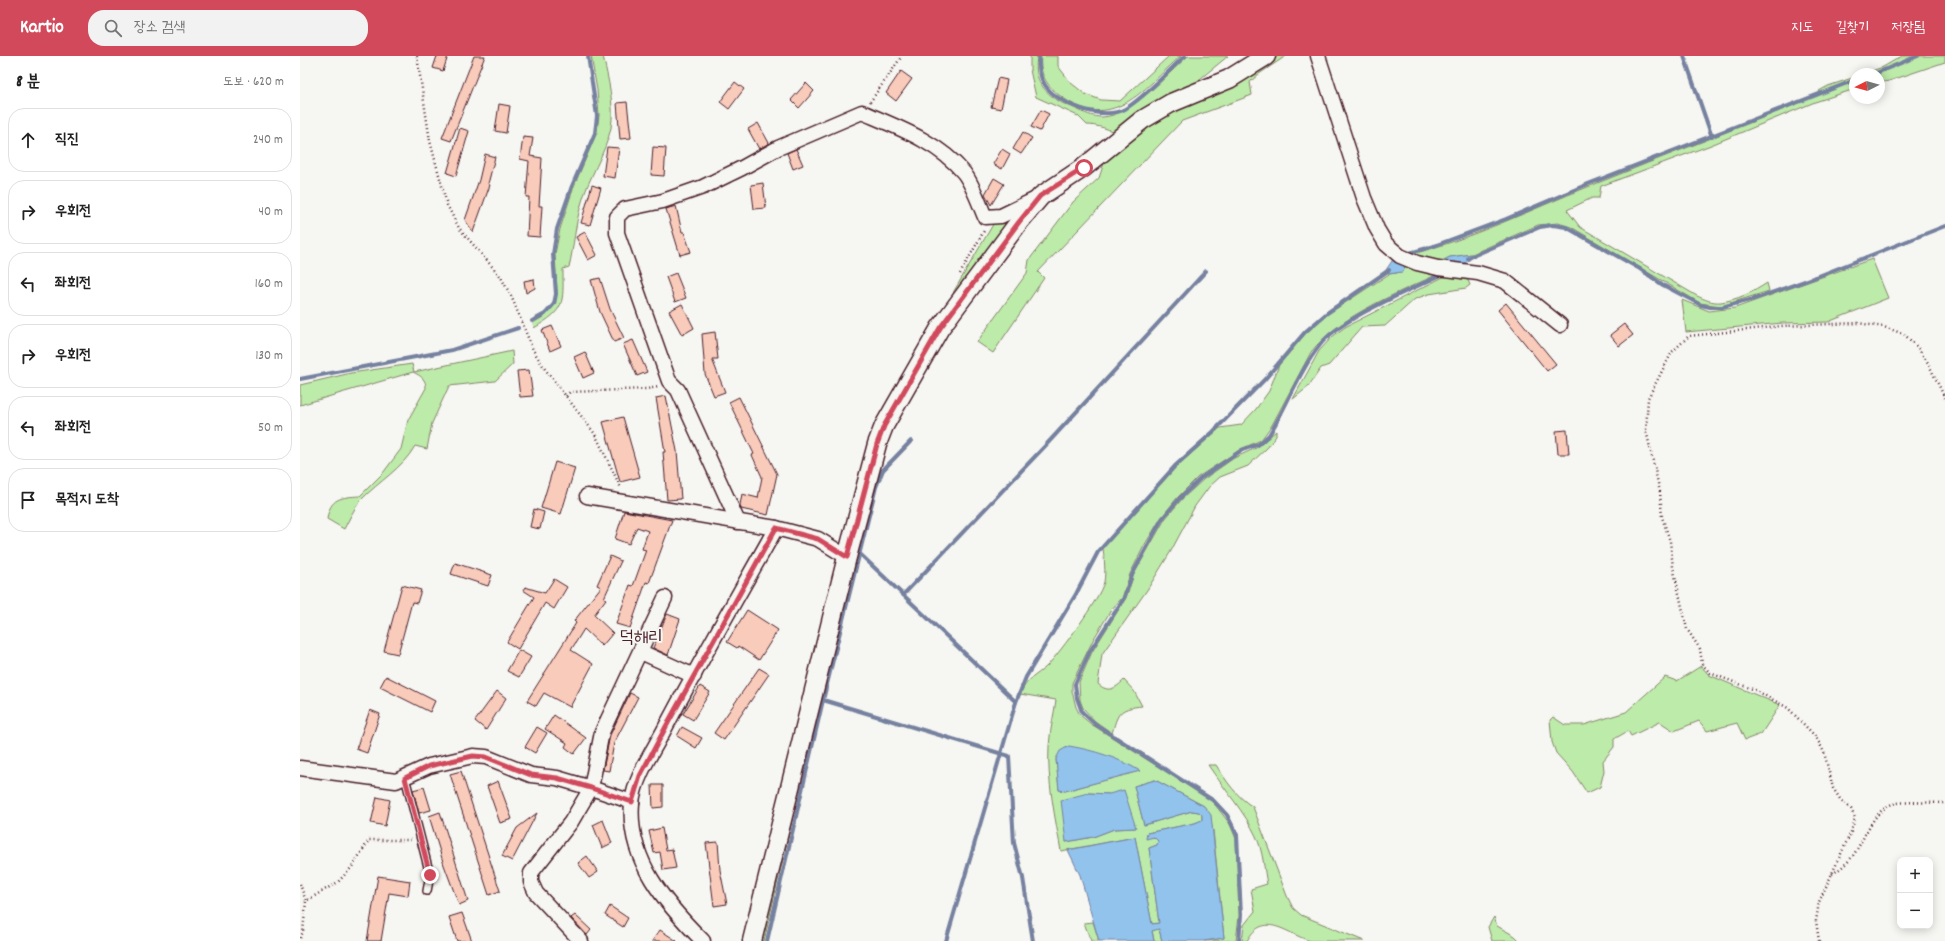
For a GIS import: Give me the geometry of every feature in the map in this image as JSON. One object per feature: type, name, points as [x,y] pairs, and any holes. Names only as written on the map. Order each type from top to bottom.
[{"type":"street","points":[[738,522],[678,390],[669,381],[617,233],[617,218],[626,209],[663,201],[703,187],[778,148],[862,112],[895,126],[939,149],[964,173],[985,216],[1001,216],[1040,196],[1084,168],[1142,120],[1170,103],[1230,79],[1266,56]]},
{"type":"street","points":[[1318,56],[1364,198],[1377,229],[1386,244],[1400,256],[1417,263],[1438,268],[1478,272],[1505,281],[1560,324]]},
{"type":"street","points":[[752,941],[847,557],[877,444],[884,426],[940,328],[1040,196]]},
{"type":"street","points":[[587,496],[776,528],[818,539],[847,557]]},
{"type":"street","points":[[703,941],[672,910],[642,864],[634,835],[632,802],[640,776],[776,528]]},
{"type":"street","points":[[581,941],[536,893],[531,882],[531,873],[571,822],[591,788],[602,732],[641,652],[665,598]]},
{"type":"street","points":[[641,652],[694,676]]},
{"type":"street","points":[[300,768],[396,781],[429,766],[473,756],[486,757],[531,775],[557,778],[632,802]]},
{"type":"lane","points":[[405,778],[430,875],[426,891]]},
{"type":"path","points":[[417,56],[430,141],[447,205],[459,228],[501,278],[512,298],[533,350],[545,369],[595,434],[630,504]]},
{"type":"path","points":[[862,112],[886,81],[902,56]]},
{"type":"path","points":[[1819,941],[1816,921],[1819,902],[1851,832],[1854,818],[1851,810],[1840,799],[1833,788],[1824,752],[1816,737],[1788,708],[1755,690],[1710,673],[1702,664],[1700,649],[1688,629],[1673,567],[1670,541],[1662,517],[1660,492],[1646,430],[1648,398],[1672,352],[1689,336],[1782,326],[1858,323],[1884,327],[1904,334],[1918,348],[1928,363],[1945,398]]},
{"type":"path","points":[[566,396],[570,392],[646,389],[673,385]]},
{"type":"path","points":[[1831,874],[1844,867],[1856,852],[1868,828],[1880,813],[1893,804],[1945,803]]},
{"type":"path","points":[[306,901],[338,882],[352,867],[369,840],[407,841],[421,839]]},
{"type":"path","points":[[300,884],[306,901],[303,932],[300,938]]},
{"type":"green space","points":[[591,56],[603,56],[612,101],[611,128],[605,148],[588,185],[581,205],[569,267],[563,269],[563,290],[560,304],[552,316],[534,328],[533,323],[546,315],[555,304],[557,292],[555,254],[560,229],[574,186],[597,132],[599,115],[597,90]]},
{"type":"green space","points":[[1030,56],[1037,56],[1036,70],[1038,76],[1042,86],[1051,96],[1062,103],[1085,113],[1102,117],[1113,115],[1125,110],[1137,102],[1188,56],[1228,56],[1178,97],[1119,136],[1104,128],[1087,125],[1078,116],[1036,97],[1030,70]]},
{"type":"green space","points":[[1041,56],[1058,56],[1058,66],[1071,83],[1085,94],[1101,100],[1120,101],[1169,56],[1181,56],[1153,82],[1126,103],[1111,109],[1095,110],[1078,106],[1059,95],[1050,87],[1042,73]]},
{"type":"green space","points":[[1272,56],[1286,56],[1259,74],[1250,82],[1252,95],[1182,121],[1038,272],[1044,278],[993,353],[977,342],[1027,273],[1029,260],[1073,202],[1099,178],[1105,160],[1158,118]]},
{"type":"green space","points":[[1902,56],[1945,56],[1945,62],[1885,82],[1885,68],[1880,68]]},
{"type":"green space","points":[[1849,79],[1849,91],[1815,102],[1711,145],[1601,186],[1599,198],[1592,198],[1567,210],[1580,227],[1697,296],[1714,302],[1727,301],[1745,295],[1767,283],[1769,291],[1721,306],[1700,303],[1571,227],[1558,223],[1538,225],[1472,254],[1450,257],[1442,261],[1409,255],[1455,241],[1500,224],[1590,186],[1763,118],[1821,94],[1819,91],[1828,86]]},
{"type":"green space","points":[[1033,203],[946,316],[954,291],[995,221]]},
{"type":"green space","points":[[1872,259],[1888,298],[1828,322],[1783,323],[1686,332],[1682,300],[1709,311],[1735,308]]},
{"type":"green space","points":[[1404,265],[1442,272],[1372,306],[1338,326],[1311,352],[1272,425],[1261,440],[1241,449],[1198,477],[1177,498],[1161,518],[1144,546],[1130,574],[1122,598],[1111,610],[1093,640],[1072,683],[1072,691],[1076,707],[1080,715],[1091,724],[1209,799],[1230,824],[1236,839],[1239,916],[1236,941],[1204,941],[1224,938],[1213,830],[1204,806],[1155,780],[1134,786],[1144,825],[1192,811],[1199,812],[1202,815],[1202,820],[1195,823],[1147,833],[1159,841],[1157,845],[1149,848],[1159,923],[1152,924],[1135,837],[1061,851],[1049,772],[1050,740],[1056,700],[1020,694],[1025,684],[1047,666],[1061,649],[1095,601],[1105,578],[1103,548],[1176,467],[1220,428],[1241,425],[1256,409],[1269,391],[1279,365],[1306,333],[1328,314],[1389,274],[1397,273]],"holes":[[[1056,759],[1123,762],[1139,771],[1065,791],[1059,790]],[[1088,793],[1109,794],[1135,828],[1114,829],[1093,837],[1066,842]]]},
{"type":"green space","points":[[1445,276],[1468,280],[1470,285],[1466,288],[1429,294],[1415,299],[1385,326],[1362,327],[1329,365],[1321,368],[1308,387],[1293,399],[1319,351],[1332,337],[1345,327]]},
{"type":"green space","points":[[512,351],[513,364],[495,381],[449,386],[432,423],[427,449],[415,446],[397,468],[361,500],[344,529],[327,519],[328,512],[334,503],[342,498],[360,496],[383,473],[401,449],[408,420],[426,388],[426,385],[422,378],[413,372],[300,405],[300,385],[351,373],[412,364],[414,372]]},
{"type":"green space","points":[[1276,431],[1276,436],[1268,447],[1248,466],[1220,477],[1209,487],[1195,506],[1171,551],[1147,590],[1102,654],[1098,684],[1102,687],[1111,689],[1118,686],[1124,680],[1134,691],[1142,706],[1121,712],[1116,720],[1112,733],[1095,721],[1083,708],[1080,700],[1079,682],[1092,652],[1126,598],[1134,574],[1165,519],[1182,499],[1204,479],[1234,458],[1258,447]]},
{"type":"green space","points":[[1701,666],[1709,675],[1780,705],[1761,734],[1745,740],[1737,723],[1707,731],[1699,721],[1674,731],[1660,722],[1631,736],[1628,731],[1614,739],[1614,747],[1603,761],[1604,771],[1600,787],[1587,793],[1573,772],[1556,753],[1552,742],[1550,720],[1553,717],[1565,725],[1584,725],[1626,712],[1665,677],[1677,681]]},
{"type":"green space","points":[[820,701],[764,941],[760,941]]},
{"type":"green space","points":[[1208,765],[1216,765],[1228,783],[1247,803],[1253,807],[1293,908],[1301,915],[1364,941],[1311,941],[1269,925],[1261,927],[1254,932],[1247,941],[1242,941],[1244,925],[1255,911],[1251,889],[1267,884],[1263,860],[1252,827]]},
{"type":"green space","points":[[1494,917],[1497,926],[1515,936],[1520,941],[1492,941],[1488,927]]},
{"type":"green space","points":[[1093,922],[1099,941],[1091,941],[1084,923]]},
{"type":"green space","points":[[1159,929],[1162,941],[1154,941],[1152,930]]},
{"type":"water","points":[[1472,254],[1473,257],[1465,263],[1459,265],[1442,261],[1450,257]]},
{"type":"water","points":[[1394,258],[1404,265],[1405,269],[1402,272],[1389,274],[1386,270]]},
{"type":"water","points":[[1069,746],[1106,755],[1140,771],[1065,791],[1059,790],[1056,759],[1060,751]]},
{"type":"water","points":[[1155,780],[1204,806],[1211,815],[1224,938],[1204,941],[1162,941],[1159,929],[1152,931],[1154,941],[1099,941],[1080,875],[1068,850],[1135,837],[1152,924],[1159,923],[1149,848],[1157,845],[1158,841],[1154,837],[1146,839],[1147,833],[1195,823],[1202,820],[1202,815],[1199,812],[1192,811],[1144,825],[1134,786]]},
{"type":"water","points":[[1124,790],[1136,828],[1114,829],[1093,837],[1066,842],[1061,800],[1088,793],[1109,794]]},
{"type":"building","points":[[437,56],[448,56],[443,71],[433,68]]},
{"type":"building","points":[[474,56],[485,56],[451,141],[442,138]]},
{"type":"building","points":[[901,71],[912,79],[896,101],[886,93]]},
{"type":"building","points":[[998,78],[1007,80],[1001,109],[991,107]]},
{"type":"building","points":[[735,82],[744,89],[729,109],[720,102]]},
{"type":"building","points":[[806,83],[814,91],[799,108],[791,100]]},
{"type":"building","points":[[627,102],[631,138],[620,139],[617,103]]},
{"type":"building","points":[[499,104],[510,106],[506,133],[495,131]]},
{"type":"building","points":[[1041,110],[1049,114],[1040,131],[1031,127]]},
{"type":"building","points":[[758,123],[769,143],[759,149],[748,129]]},
{"type":"building","points":[[460,128],[469,131],[456,176],[447,173]]},
{"type":"building","points":[[1023,132],[1032,138],[1021,154],[1013,149]]},
{"type":"building","points":[[523,137],[533,138],[530,156],[542,158],[539,206],[542,206],[540,237],[527,236],[529,197],[526,197],[529,161],[520,159]]},
{"type":"building","points":[[607,147],[619,148],[615,178],[603,176]]},
{"type":"building","points":[[653,147],[666,148],[664,176],[651,175]]},
{"type":"building","points":[[796,149],[803,165],[793,169],[787,153]]},
{"type":"building","points":[[1002,149],[1010,154],[1002,169],[993,164]]},
{"type":"building","points":[[485,154],[495,157],[488,184],[490,185],[473,232],[465,220],[479,180]]},
{"type":"building","points":[[994,178],[1004,184],[991,205],[985,194]]},
{"type":"building","points":[[763,183],[766,208],[754,209],[751,185]]},
{"type":"building","points":[[592,185],[601,188],[590,225],[581,223]]},
{"type":"building","points":[[676,206],[682,232],[684,232],[691,252],[680,255],[666,209]]},
{"type":"building","points":[[585,232],[597,255],[588,260],[576,237]]},
{"type":"building","points":[[676,273],[686,298],[675,302],[666,277]]},
{"type":"building","points":[[600,278],[610,309],[624,338],[614,342],[600,312],[591,280]]},
{"type":"building","points":[[534,279],[535,288],[526,293],[524,281]]},
{"type":"building","points":[[1506,303],[1556,364],[1547,371],[1498,310]]},
{"type":"building","points":[[682,304],[694,328],[682,335],[669,311]]},
{"type":"building","points":[[1624,324],[1633,335],[1619,346],[1610,335]]},
{"type":"building","points":[[552,326],[561,346],[550,351],[542,330]]},
{"type":"building","points":[[715,332],[718,359],[712,359],[725,392],[714,396],[705,374],[702,334]]},
{"type":"building","points":[[633,340],[647,372],[637,376],[623,344]]},
{"type":"building","points":[[585,352],[594,373],[583,378],[574,357]]},
{"type":"building","points":[[529,370],[533,396],[520,397],[517,371]]},
{"type":"building","points":[[666,396],[677,451],[681,499],[667,500],[663,452],[665,452],[656,398]]},
{"type":"building","points":[[739,397],[777,474],[768,515],[741,509],[740,505],[742,494],[758,498],[762,477],[752,455],[754,454],[729,402]]},
{"type":"building","points":[[623,417],[640,477],[620,482],[603,422]]},
{"type":"building","points":[[1567,430],[1569,454],[1558,454],[1556,431]]},
{"type":"building","points":[[555,462],[575,468],[561,514],[541,508]]},
{"type":"building","points":[[534,509],[544,512],[540,529],[530,527]]},
{"type":"building","points":[[624,511],[672,520],[649,583],[646,582],[630,628],[616,624],[630,585],[633,586],[646,550],[642,549],[648,531],[637,527],[629,544],[615,539]]},
{"type":"building","points":[[610,556],[621,561],[604,598],[606,599],[594,615],[613,633],[602,646],[584,629],[571,650],[593,664],[570,707],[544,693],[536,706],[527,701],[576,623],[574,621],[601,587],[597,585]]},
{"type":"building","points":[[455,563],[492,575],[488,586],[451,574]]},
{"type":"building","points":[[554,579],[567,587],[554,609],[545,603],[518,649],[507,642],[534,597],[523,590],[525,587],[545,593]]},
{"type":"building","points":[[402,585],[421,590],[417,603],[412,602],[398,654],[384,651]]},
{"type":"building","points":[[747,610],[778,630],[759,660],[738,646],[737,648],[727,642]]},
{"type":"building","points":[[667,614],[680,619],[668,655],[653,648]]},
{"type":"building","points":[[519,650],[531,657],[519,677],[507,671]]},
{"type":"building","points":[[759,668],[769,674],[724,740],[714,733]]},
{"type":"building","points":[[386,676],[435,701],[430,712],[380,687]]},
{"type":"building","points":[[700,686],[710,692],[693,720],[683,714]]},
{"type":"building","points":[[497,691],[506,698],[486,730],[475,721]]},
{"type":"building","points":[[630,693],[638,697],[614,743],[609,771],[603,770],[610,735]]},
{"type":"building","points":[[370,710],[380,714],[367,753],[356,749]]},
{"type":"building","points":[[554,715],[586,738],[574,754],[565,747],[567,743],[545,729]]},
{"type":"building","points":[[537,727],[547,733],[535,753],[525,747]]},
{"type":"building","points":[[682,727],[702,738],[696,748],[677,736]]},
{"type":"building","points":[[461,771],[500,891],[489,895],[450,774]]},
{"type":"building","points":[[498,781],[512,819],[500,823],[487,786]]},
{"type":"building","points":[[652,785],[663,785],[663,807],[653,808]]},
{"type":"building","points":[[424,787],[431,810],[419,813],[413,790]]},
{"type":"building","points":[[377,797],[390,800],[385,826],[371,823]]},
{"type":"building","points":[[440,812],[468,901],[459,905],[444,865],[429,816]]},
{"type":"building","points":[[537,813],[512,861],[502,856],[517,828]]},
{"type":"building","points":[[603,820],[612,843],[602,848],[593,825]]},
{"type":"building","points":[[662,828],[666,850],[672,849],[676,868],[663,870],[660,852],[654,853],[649,831]]},
{"type":"building","points":[[718,842],[720,870],[727,904],[714,906],[706,843]]},
{"type":"building","points":[[587,856],[598,872],[589,878],[578,863]]},
{"type":"building","points":[[378,876],[410,881],[408,896],[389,893],[381,941],[367,941]]},
{"type":"building","points":[[610,906],[628,918],[623,927],[605,915]]},
{"type":"building","points":[[462,913],[472,941],[457,941],[449,917]]},
{"type":"building","points":[[575,915],[591,930],[587,935],[571,918]]},
{"type":"building","points":[[660,930],[677,941],[652,941]]},
{"type":"waterway","points":[[532,321],[545,314],[554,304],[556,294],[553,254],[557,229],[572,186],[595,133],[597,116],[588,56]]},
{"type":"waterway","points":[[1039,56],[1040,75],[1045,85],[1051,92],[1070,105],[1093,112],[1105,113],[1116,112],[1133,104],[1185,56]]},
{"type":"waterway","points":[[1684,56],[1712,137]]},
{"type":"waterway","points":[[1885,70],[1918,56]]},
{"type":"waterway","points":[[1406,254],[1431,247],[1506,219],[1588,184],[1849,82]]},
{"type":"waterway","points":[[1468,258],[1540,227],[1553,225],[1566,227],[1640,269],[1663,285],[1701,305],[1722,307],[1754,299],[1816,277],[1945,226]]},
{"type":"waterway","points":[[946,941],[1016,702],[1026,677],[1076,594],[1098,552],[1175,466],[1213,432],[1265,379],[1305,332],[1327,313],[1389,270]]},
{"type":"waterway","points":[[904,594],[1046,445],[1206,271]]},
{"type":"waterway","points":[[1239,941],[1241,915],[1237,835],[1227,815],[1214,801],[1095,724],[1082,712],[1077,698],[1075,684],[1090,651],[1124,598],[1132,575],[1162,519],[1180,498],[1201,478],[1242,450],[1259,444],[1269,435],[1299,377],[1320,345],[1330,335],[1343,325],[1377,305],[1443,274]]},
{"type":"waterway","points":[[300,379],[452,350],[518,328]]},
{"type":"waterway","points":[[767,941],[823,700],[876,487],[883,470],[911,441]]},
{"type":"waterway","points":[[860,554],[1016,702]]},
{"type":"waterway","points":[[823,700],[1009,756],[1014,843],[1023,878],[1033,941]]},
{"type":"district","name":"덕해리","points":[[641,638]]},
{"type":"route","points":[[430,875],[405,778],[429,766],[473,756],[486,757],[531,775],[557,778],[632,802],[640,776],[776,528],[818,539],[847,557],[877,444],[884,426],[940,328],[1040,196],[1084,168]]}]
